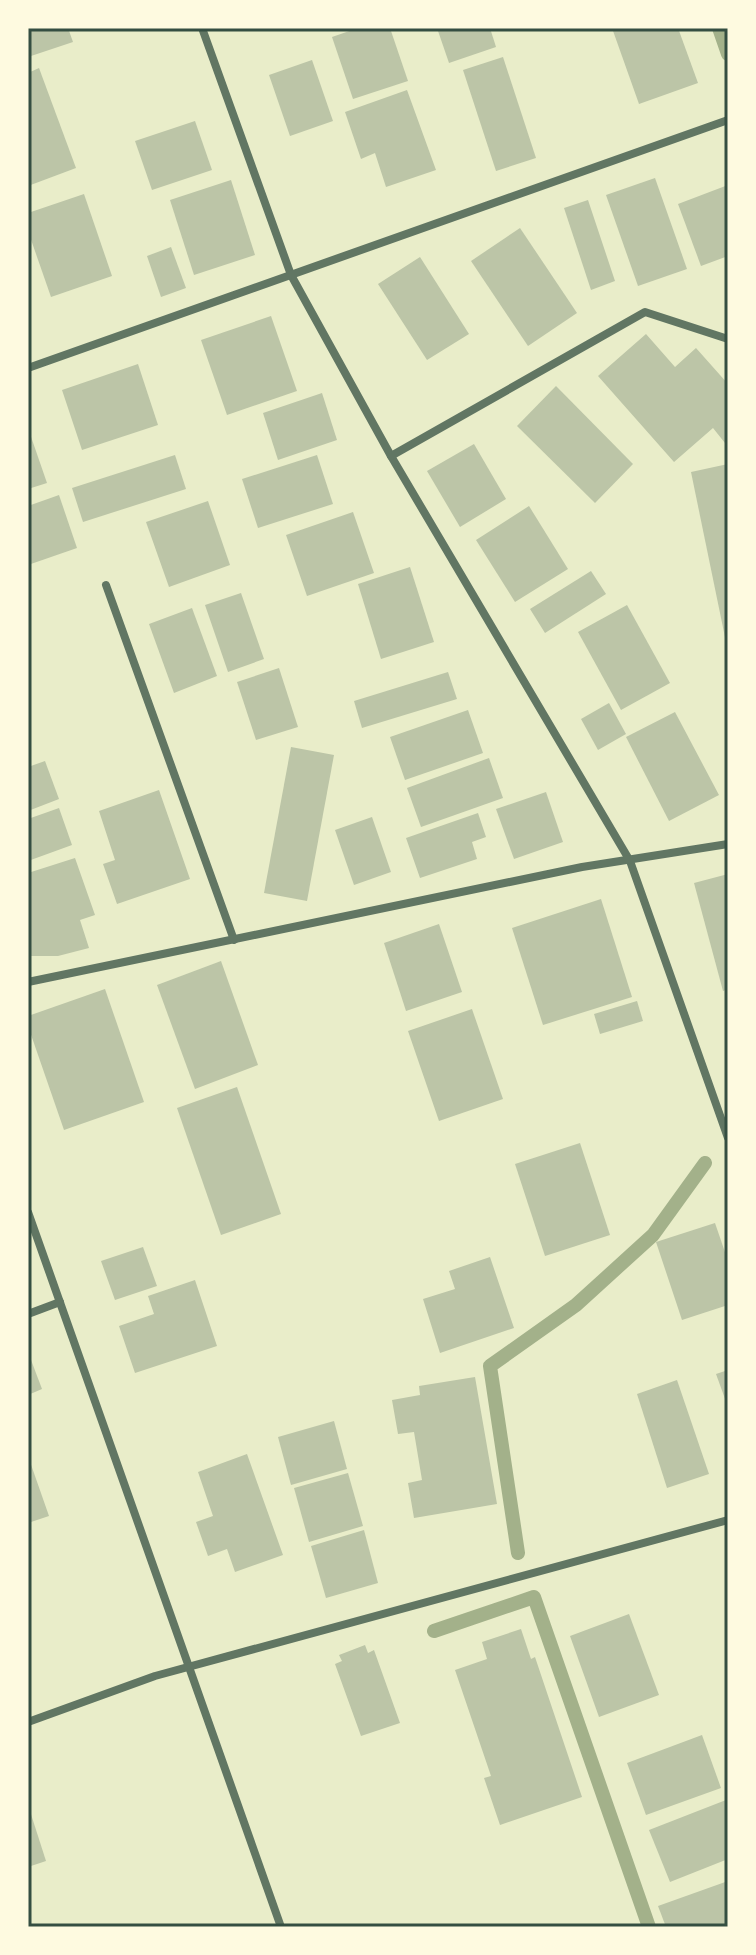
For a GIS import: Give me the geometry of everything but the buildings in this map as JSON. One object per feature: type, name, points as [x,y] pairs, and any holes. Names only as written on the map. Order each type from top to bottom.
[{"type":"street","points":[[202,28],[291,275],[391,456],[630,861],[728,1138]]},
{"type":"street","points":[[28,368],[728,120]]},
{"type":"street","points":[[391,456],[645,312],[728,339]]},
{"type":"street","points":[[106,585],[234,940]]},
{"type":"street","points":[[28,982],[582,867],[728,844]]},
{"type":"street","points":[[28,1212],[281,1927]]},
{"type":"street","points":[[28,1314],[60,1302]]},
{"type":"street","points":[[28,1722],[155,1676],[728,1520]]},
{"type":"waterway","points":[[719,28],[728,54]]},
{"type":"waterway","points":[[518,1553],[490,1366],[576,1305],[653,1235],[705,1163]]},
{"type":"waterway","points":[[434,1631],[534,1597],[649,1927]]}]
